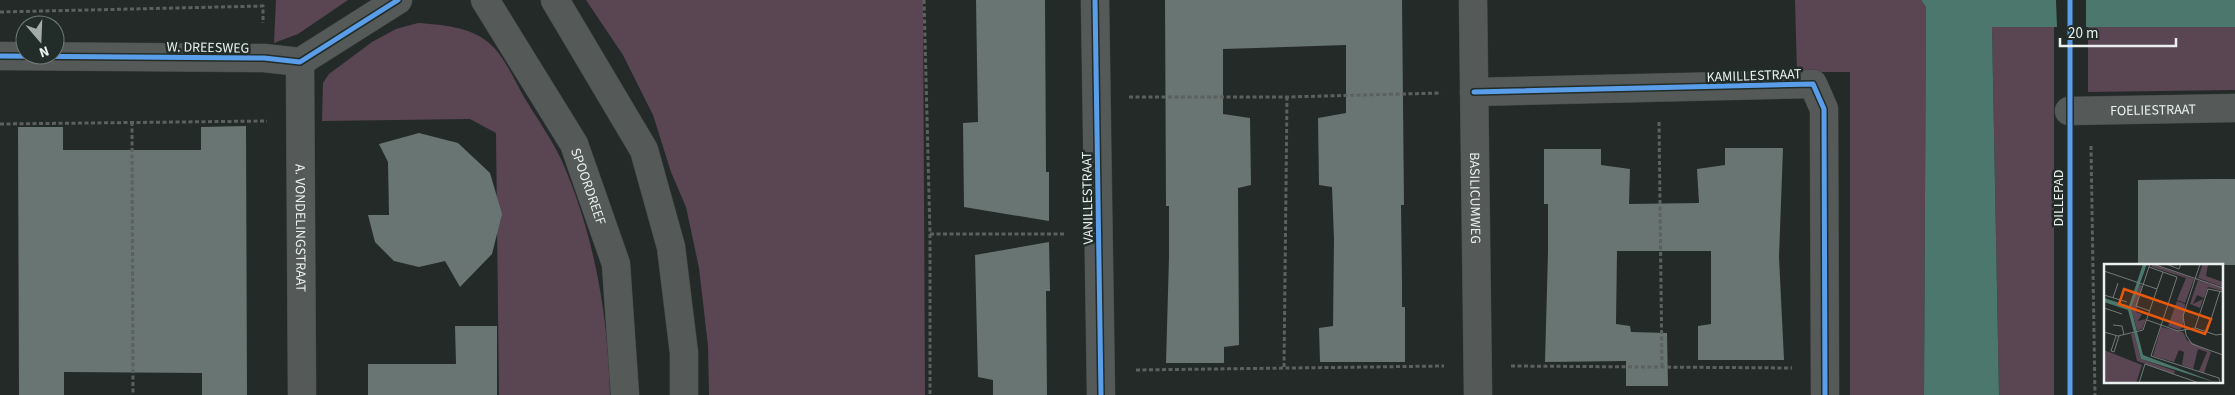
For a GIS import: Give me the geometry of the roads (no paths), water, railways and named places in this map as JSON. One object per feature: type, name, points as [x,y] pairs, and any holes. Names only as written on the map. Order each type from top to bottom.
[{"type":"street","points":[[300,62],[398,0]]},
{"type":"street","name":"SPOORDREEF","points":[[485,0],[574,144],[616,264],[625,395]]},
{"type":"street","points":[[555,0],[644,150],[671,247],[684,353],[684,395]]},
{"type":"street","name":"VANILLESTRAAT","points":[[1095,0],[1101,395]]},
{"type":"street","name":"BASILICUMWEG","points":[[1472,0],[1478,395]]},
{"type":"street","name":"W. DREESWEG","points":[[0,56],[264,58],[300,62]]},
{"type":"street","name":"A. VONDELINGSTRAAT","points":[[300,62],[302,395]]},
{"type":"street","name":"KAMILLESTRAAT","points":[[1474,92],[1813,84],[1824,109],[1825,395]]},
{"type":"street","name":"FOELIESTRAAT","points":[[2080,111],[2235,108]]}]
